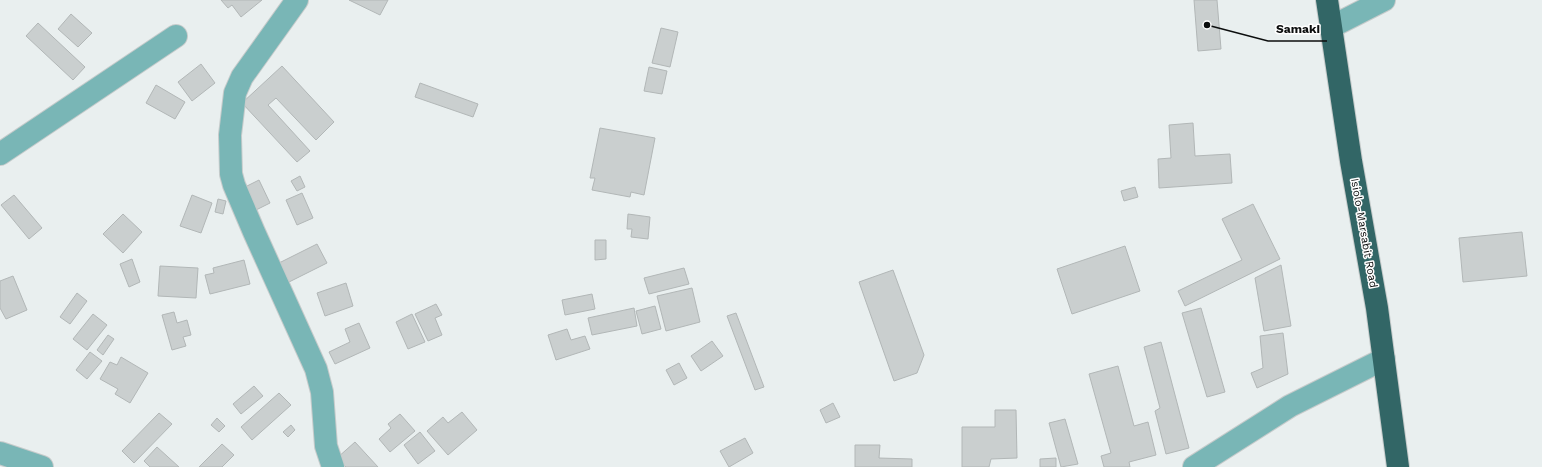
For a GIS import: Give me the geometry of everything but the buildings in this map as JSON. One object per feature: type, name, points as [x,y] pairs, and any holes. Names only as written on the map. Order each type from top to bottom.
[{"type":"highway","name":"Isiolo-Marsabit Road","points":[[1327,0],[1384,359],[1398,467]]},
{"type":"street","points":[[297,0],[242,77],[235,93],[230,135],[231,174],[234,185],[254,232],[316,369],[322,392],[326,446],[333,467]]},
{"type":"street","points":[[1331,27],[1384,0]]},
{"type":"street","points":[[0,154],[176,36]]},
{"type":"street","points":[[1194,467],[1290,406],[1384,359]]},
{"type":"street","points":[[0,453],[42,467]]},
{"type":"place","name":"Samaki","points":[[1207,25]]}]
